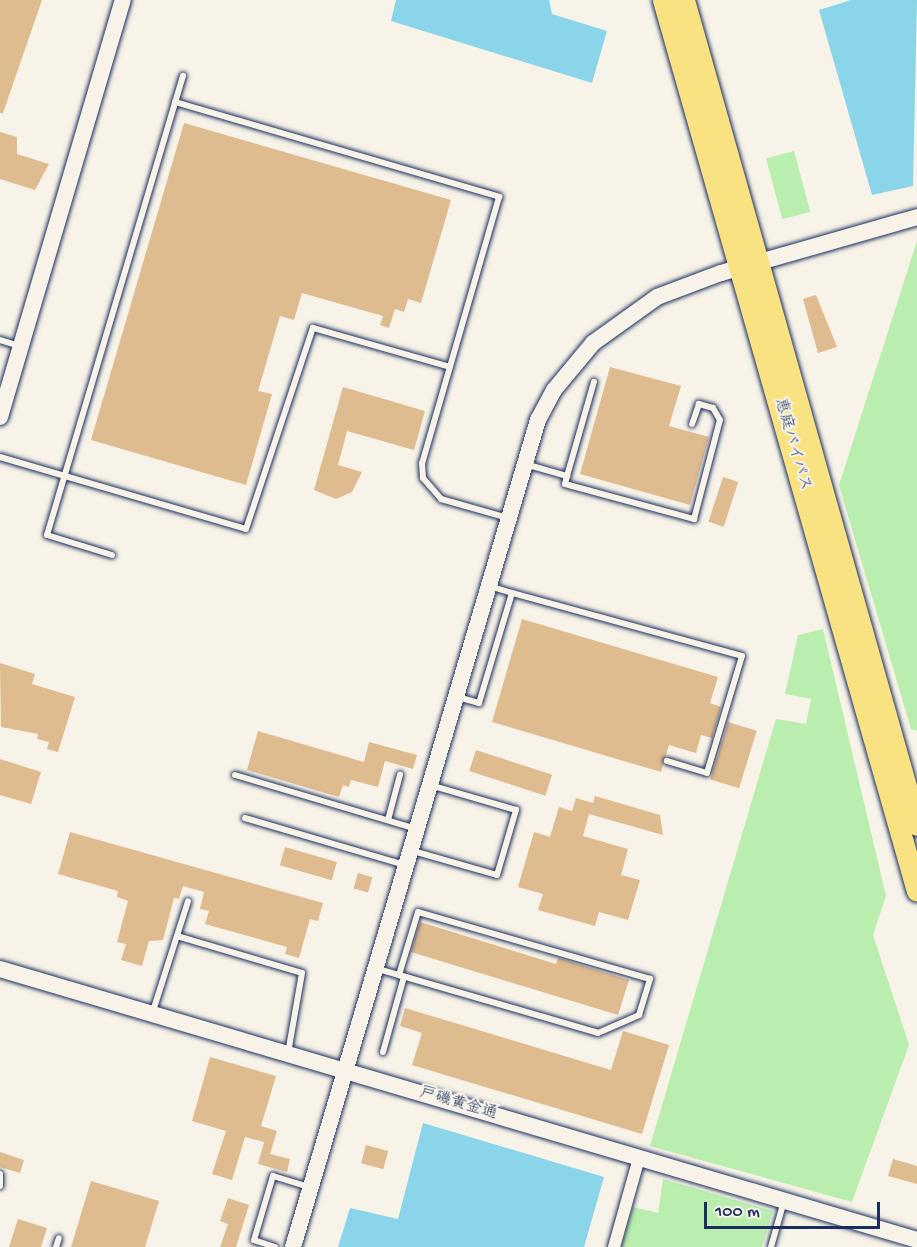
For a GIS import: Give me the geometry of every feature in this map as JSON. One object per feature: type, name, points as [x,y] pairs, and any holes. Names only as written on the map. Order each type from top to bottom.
[{"type":"highway","name":"恵庭バイパス","points":[[663,0],[750,265],[917,825]]},
{"type":"highway","name":"恵庭バイパス","points":[[684,0],[750,265],[917,891]]},
{"type":"street","points":[[0,417],[123,0]]},
{"type":"street","points":[[293,1247],[538,420],[554,390],[593,344],[657,297],[750,265],[917,218]]},
{"type":"street","name":"戸磯黄金通","points":[[0,969],[917,1240]]},
{"type":"street","points":[[614,1247],[639,1158]]},
{"type":"lane","points":[[112,555],[47,535],[183,76]]},
{"type":"lane","points":[[176,102],[499,197],[422,463],[423,478],[441,499],[509,518]]},
{"type":"lane","points":[[0,457],[246,529],[313,328],[450,367]]},
{"type":"lane","points":[[0,340],[21,346]]},
{"type":"lane","points":[[594,382],[565,484],[694,519],[720,420],[713,408],[699,404],[692,424]]},
{"type":"lane","points":[[525,464],[567,476]]},
{"type":"lane","points":[[489,586],[742,656],[707,773],[666,761]]},
{"type":"lane","points":[[456,697],[478,703],[512,593]]},
{"type":"lane","points":[[235,775],[417,829]]},
{"type":"lane","points":[[388,820],[400,775]]},
{"type":"lane","points":[[245,818],[408,858],[497,875],[516,810],[430,785]]},
{"type":"lane","points":[[151,1015],[188,901]]},
{"type":"lane","points":[[375,969],[401,976],[598,1033],[639,1015],[650,979],[418,912],[401,976],[384,1052]]},
{"type":"lane","points":[[177,936],[302,973],[288,1055]]},
{"type":"lane","points":[[0,1174],[0,1186]]},
{"type":"lane","points":[[275,1247],[254,1240],[273,1176],[310,1187]]},
{"type":"lane","points":[[771,1247],[785,1201]]},
{"type":"lane","points":[[56,1247],[59,1238]]},
{"type":"green space","points":[[794,151],[810,212],[782,219],[766,159]]},
{"type":"green space","points":[[917,241],[917,731],[911,729],[839,485]]},
{"type":"green space","points":[[823,629],[886,896],[873,935],[909,1045],[852,1202],[650,1146],[776,719],[806,724],[811,699],[785,694],[798,635]]},
{"type":"green space","points":[[663,1179],[773,1211],[762,1247],[621,1247],[633,1207],[658,1213]]},
{"type":"water","points":[[396,0],[549,0],[552,14],[607,31],[592,83],[391,21]]},
{"type":"water","points":[[851,0],[917,0],[913,186],[872,195],[819,10]]},
{"type":"water","points":[[423,1123],[604,1177],[584,1247],[338,1247],[350,1208],[398,1219]]},
{"type":"building","points":[[0,0],[42,0],[3,113],[0,113]]},
{"type":"building","points":[[184,123],[451,200],[421,303],[408,299],[404,312],[395,309],[389,328],[380,325],[383,316],[302,293],[294,320],[280,316],[258,391],[272,394],[246,485],[91,440]]},
{"type":"building","points":[[0,132],[17,137],[17,154],[49,164],[35,190],[0,179]]},
{"type":"building","points":[[816,295],[837,347],[818,353],[803,299]]},
{"type":"building","points":[[610,367],[681,386],[669,426],[709,437],[690,505],[580,474]]},
{"type":"building","points":[[343,387],[425,411],[414,450],[347,431],[338,465],[362,472],[352,492],[336,499],[314,490]]},
{"type":"building","points":[[723,477],[738,482],[724,527],[708,522]]},
{"type":"building","points":[[522,619],[718,677],[710,703],[721,707],[712,738],[701,735],[696,753],[669,745],[661,772],[492,722]]},
{"type":"building","points":[[0,663],[35,674],[32,684],[75,697],[58,752],[47,749],[49,742],[37,739],[38,734],[1,727]]},
{"type":"building","points":[[728,722],[757,731],[739,788],[710,779]]},
{"type":"building","points":[[258,731],[364,762],[369,742],[417,755],[413,769],[385,761],[378,787],[351,780],[349,787],[343,785],[339,797],[247,770]]},
{"type":"building","points":[[476,750],[552,775],[545,796],[469,771]]},
{"type":"building","points":[[0,759],[41,772],[31,804],[0,795]]},
{"type":"building","points":[[595,796],[660,815],[663,835],[589,814],[583,836],[628,849],[621,875],[640,880],[628,920],[599,912],[595,926],[538,910],[543,894],[518,887],[534,832],[550,837],[559,807],[572,811],[576,798],[593,803]]},
{"type":"building","points":[[70,832],[323,903],[318,921],[310,919],[299,958],[285,954],[287,947],[205,924],[209,911],[200,909],[204,892],[183,886],[179,899],[174,898],[163,940],[149,941],[142,966],[121,960],[126,944],[117,942],[128,901],[117,897],[118,891],[58,874]]},
{"type":"building","points":[[285,847],[337,862],[332,880],[280,865]]},
{"type":"building","points":[[358,873],[372,877],[368,893],[354,888]]},
{"type":"building","points":[[420,922],[556,964],[558,958],[629,980],[618,1015],[411,952]]},
{"type":"building","points":[[405,1008],[611,1070],[623,1031],[669,1045],[642,1134],[412,1065],[422,1033],[400,1026]]},
{"type":"building","points":[[210,1057],[276,1076],[261,1126],[277,1131],[270,1154],[290,1159],[287,1172],[258,1164],[264,1142],[245,1137],[232,1180],[212,1174],[226,1131],[192,1121]]},
{"type":"building","points":[[366,1145],[388,1151],[383,1169],[361,1163]]},
{"type":"building","points":[[0,1152],[24,1160],[20,1173],[0,1167]]},
{"type":"building","points":[[893,1159],[917,1166],[917,1184],[888,1176]]},
{"type":"building","points":[[91,1181],[159,1201],[145,1247],[71,1247]]},
{"type":"building","points":[[228,1198],[249,1205],[236,1247],[220,1247],[228,1224],[220,1221]]},
{"type":"building","points":[[18,1219],[47,1228],[41,1247],[9,1247]]}]
